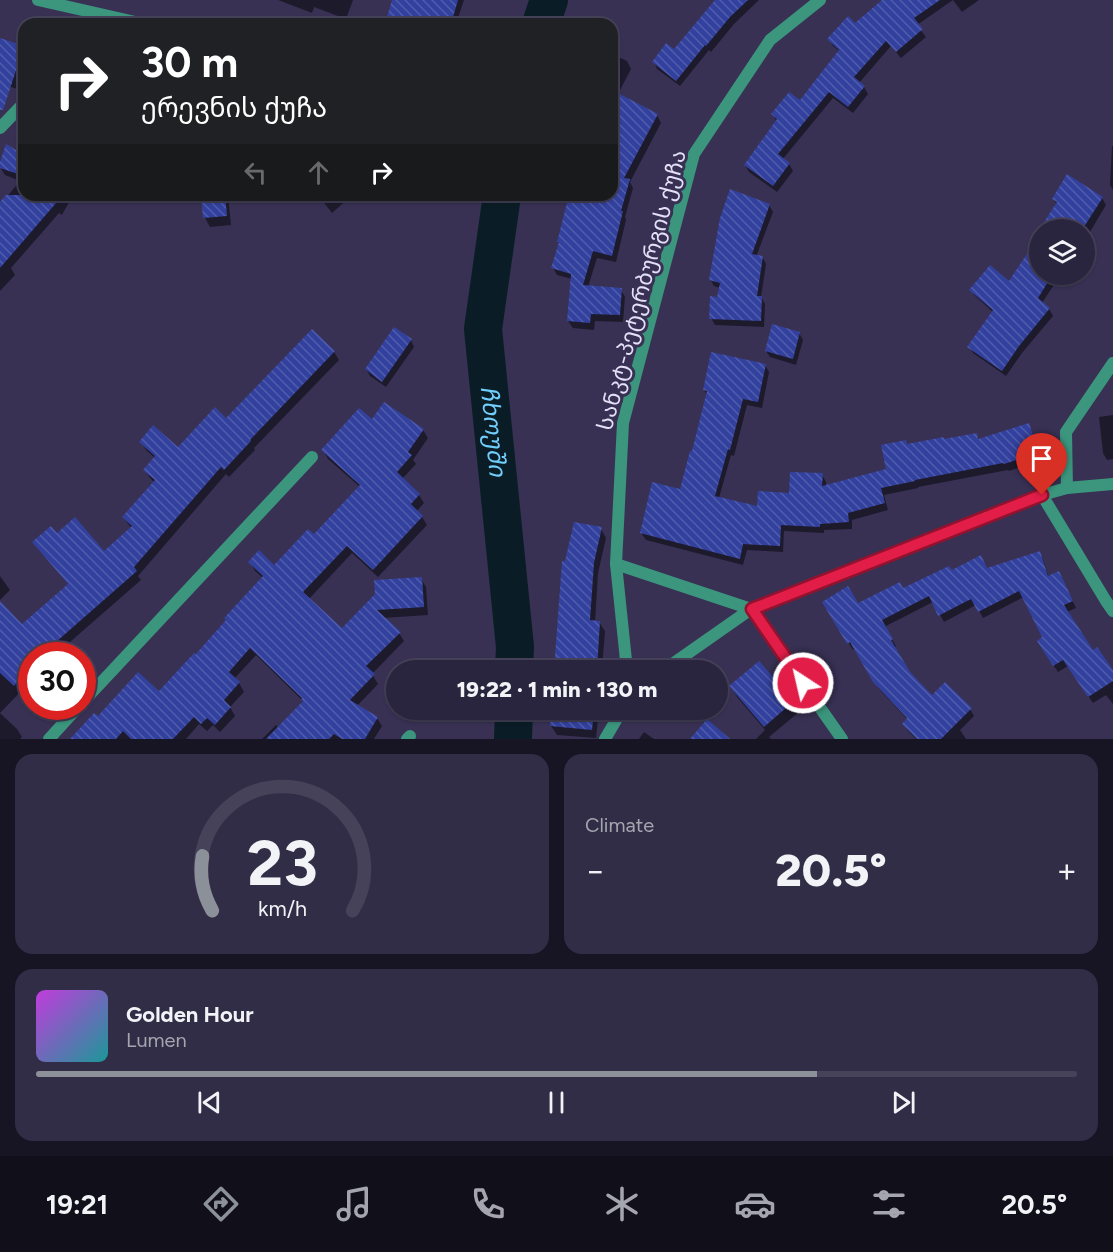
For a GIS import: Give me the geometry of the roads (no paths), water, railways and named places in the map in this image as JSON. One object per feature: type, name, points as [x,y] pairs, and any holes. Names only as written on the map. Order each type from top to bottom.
[{"type":"street","points":[[38,0],[95,18]]},
{"type":"street","name":"სანკტ-პეტერბურგის ქუჩა","points":[[626,660],[616,564],[623,423],[694,154],[770,40],[820,0]]},
{"type":"street","points":[[0,128],[18,109]]},
{"type":"street","points":[[1066,488],[1066,432],[1113,363]]},
{"type":"street","points":[[96,688],[312,458]]},
{"type":"street","points":[[678,660],[752,609],[1042,495],[1066,488],[1113,484]]},
{"type":"street","points":[[1042,495],[1113,611]]},
{"type":"street","points":[[616,564],[752,609],[842,739]]},
{"type":"street","points":[[49,739],[66,720]]},
{"type":"street","points":[[605,739],[616,720]]},
{"type":"waterway","name":"ჩხოუში","points":[[543,18],[549,0]]},
{"type":"waterway","name":"ჩხოუში","points":[[501,201],[483,329],[514,660]]},
{"type":"waterway","name":"ჩხოუში","points":[[513,739],[514,720]]}]
